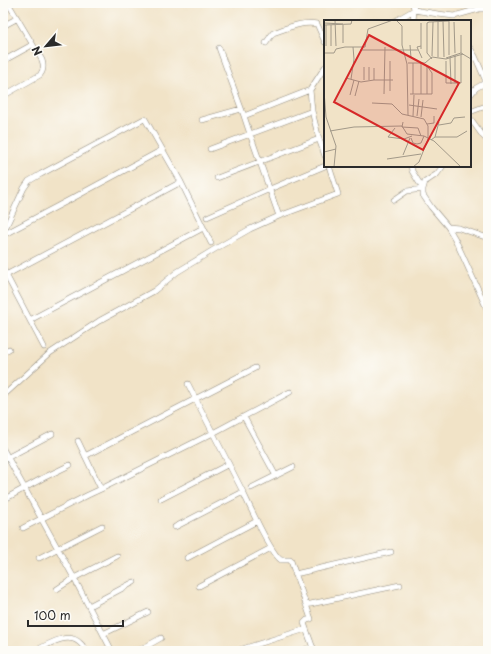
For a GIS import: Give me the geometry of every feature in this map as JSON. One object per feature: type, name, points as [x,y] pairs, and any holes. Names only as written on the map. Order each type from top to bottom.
[{"type":"street","points":[[3,96],[40,75],[44,70],[42,60],[16,19],[8,3]]},
{"type":"street","points":[[412,20],[414,10],[413,3]]},
{"type":"street","points":[[397,20],[414,10],[454,16],[479,9],[488,9],[486,3]]},
{"type":"street","points":[[3,26],[16,19]]},
{"type":"street","points":[[266,43],[273,33],[309,23],[317,24],[324,40]]},
{"type":"street","points":[[3,62],[32,45]]},
{"type":"street","points":[[219,48],[279,216]]},
{"type":"street","points":[[471,49],[476,56],[485,79],[485,83],[476,88],[471,94]]},
{"type":"street","points":[[244,116],[310,90],[324,69]]},
{"type":"street","points":[[310,90],[312,111],[324,153]]},
{"type":"street","points":[[471,112],[483,107],[488,108]]},
{"type":"street","points":[[202,120],[241,109]]},
{"type":"street","points":[[210,149],[312,111]]},
{"type":"street","points":[[3,234],[24,188],[30,181],[145,119],[180,182],[211,243]]},
{"type":"street","points":[[471,119],[483,136],[488,140]]},
{"type":"street","points":[[217,178],[319,140]]},
{"type":"street","points":[[3,234],[162,150]]},
{"type":"street","points":[[207,217],[324,166]]},
{"type":"street","points":[[3,396],[50,353],[93,324],[154,291],[177,272],[244,232],[279,216],[338,194],[329,167]]},
{"type":"street","points":[[411,167],[423,189]]},
{"type":"street","points":[[442,167],[437,174],[425,182],[423,195],[448,227],[455,239],[488,311]]},
{"type":"street","points":[[6,275],[180,182]]},
{"type":"street","points":[[394,200],[407,191],[423,189]]},
{"type":"street","points":[[448,227],[459,228],[488,238]]},
{"type":"street","points":[[30,320],[203,228]]},
{"type":"street","points":[[3,269],[44,347]]},
{"type":"street","points":[[3,352],[9,349]]},
{"type":"street","points":[[85,456],[255,368]]},
{"type":"street","points":[[188,384],[271,548],[279,560],[290,560],[311,619],[304,623],[313,649],[301,651]]},
{"type":"street","points":[[23,528],[213,433],[290,392]]},
{"type":"street","points":[[244,416],[276,476]]},
{"type":"street","points":[[5,459],[52,434]]},
{"type":"street","points":[[78,440],[101,489]]},
{"type":"street","points":[[3,448],[5,459],[25,488],[112,651]]},
{"type":"street","points":[[161,499],[229,464]]},
{"type":"street","points":[[3,500],[70,465]]},
{"type":"street","points":[[251,488],[294,467]]},
{"type":"street","points":[[175,527],[243,492]]},
{"type":"street","points":[[187,558],[257,521]]},
{"type":"street","points":[[39,558],[102,526]]},
{"type":"street","points":[[199,586],[271,548]]},
{"type":"street","points":[[295,574],[391,552]]},
{"type":"street","points":[[57,589],[74,578],[118,556]]},
{"type":"street","points":[[89,606],[134,582]]},
{"type":"street","points":[[306,605],[400,585]]},
{"type":"street","points":[[104,634],[148,612]]},
{"type":"street","points":[[236,651],[306,629]]},
{"type":"street","points":[[35,651],[60,639],[68,638],[80,642],[86,651]]},
{"type":"street","points":[[138,651],[161,638]]}]
